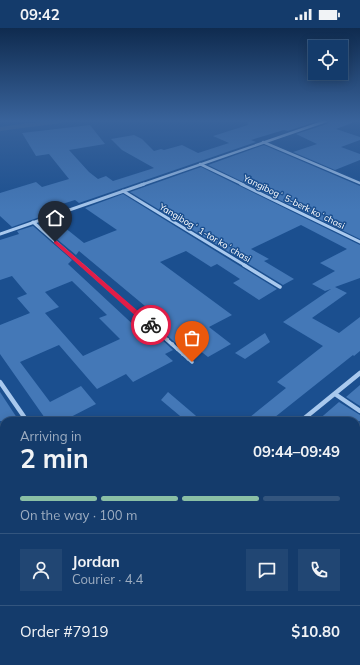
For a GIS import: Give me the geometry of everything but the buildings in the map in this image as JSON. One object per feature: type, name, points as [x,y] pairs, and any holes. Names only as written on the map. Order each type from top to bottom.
[{"type":"street","points":[[0,234],[237,151]]},
{"type":"street","points":[[283,151],[360,183]]},
{"type":"street","name":"Yangibogʻ 5-berk koʻchasi","points":[[200,164],[360,242]]},
{"type":"street","name":"Yangibogʻ 1-tor koʻchasi","points":[[123,191],[280,287]]},
{"type":"street","points":[[33,222],[192,362]]},
{"type":"street","points":[[307,417],[360,373]]},
{"type":"street","points":[[0,382],[24,417]]},
{"type":"street","points":[[335,394],[360,411]]},
{"type":"way so far","points":[[151,325],[192,362]]},
{"type":"route","points":[[55,242],[151,325]]}]
